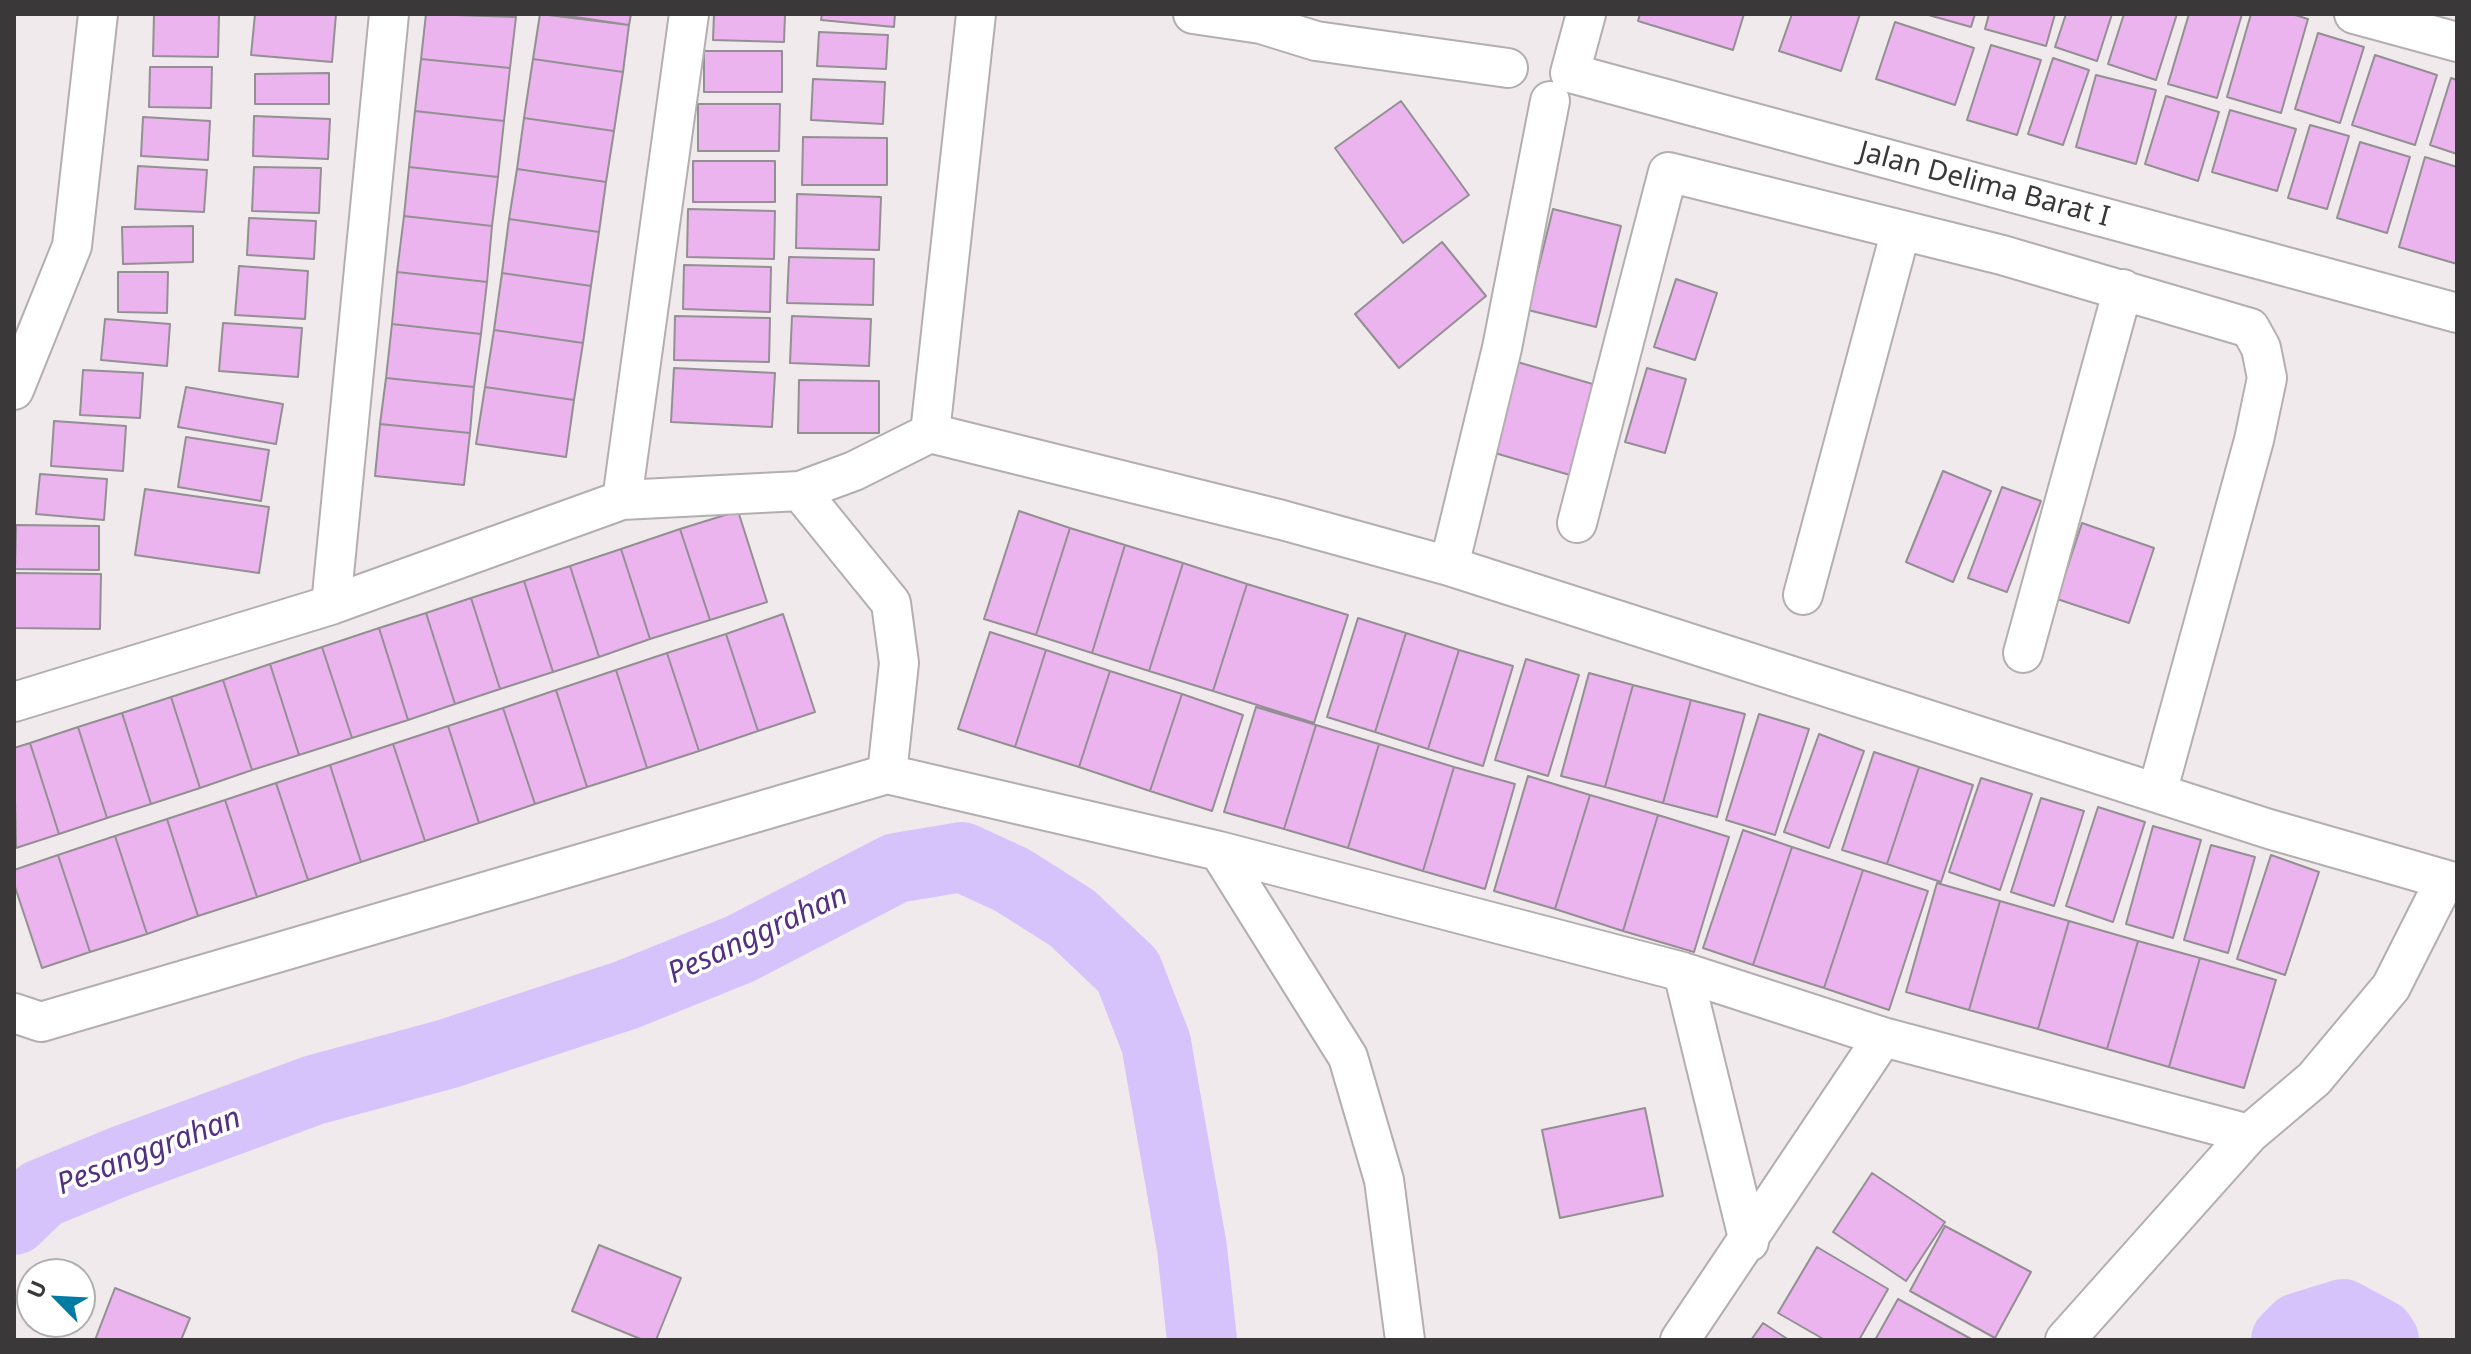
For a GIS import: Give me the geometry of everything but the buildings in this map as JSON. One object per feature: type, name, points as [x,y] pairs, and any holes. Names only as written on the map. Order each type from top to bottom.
[{"type":"street","points":[[14,390],[72,246],[98,14]]},
{"type":"street","points":[[331,605],[389,14]]},
{"type":"street","points":[[622,500],[689,14]]},
{"type":"street","points":[[930,433],[976,14]]},
{"type":"street","name":"Jalan Delima Barat I","points":[[1586,14],[1570,73],[2457,313]]},
{"type":"street","points":[[2354,14],[2457,42]]},
{"type":"street","points":[[1234,17],[1316,41],[1508,68]]},
{"type":"street","points":[[1449,566],[1502,348],[1550,101]]},
{"type":"street","points":[[1577,523],[1668,172],[2123,289],[2250,328],[2261,348],[2267,378],[2254,440],[2157,793]]},
{"type":"street","points":[[1803,595],[1901,230]]},
{"type":"street","points":[[2023,653],[2123,289]]},
{"type":"street","points":[[14,702],[331,605],[622,500],[800,491],[854,471],[930,433],[1282,520],[1449,566],[2157,793],[2451,881],[2391,987],[2314,1079],[2249,1134],[2065,1340]]},
{"type":"street","points":[[800,491],[891,603],[899,663],[887,774]]},
{"type":"street","points":[[14,1013],[41,1022],[887,774],[1219,851],[1683,972],[1883,1037],[2249,1134]]},
{"type":"street","points":[[1219,851],[1348,1057],[1384,1180],[1405,1340]]},
{"type":"street","points":[[1683,972],[1749,1242]]},
{"type":"street","points":[[1680,1340],[1749,1242],[1883,1037]]},
{"type":"waterway","name":"Pesanggrahan","points":[[14,1220],[41,1194],[121,1161],[314,1090],[447,1054],[626,995],[740,949],[896,868],[962,857],[1012,880],[1072,918],[1128,971],[1156,1043],[1192,1248],[1202,1340]]},
{"type":"waterway","name":"Pesanggrahan","points":[[2286,1340],[2298,1328],[2343,1314],[2380,1334],[2384,1340]]}]
